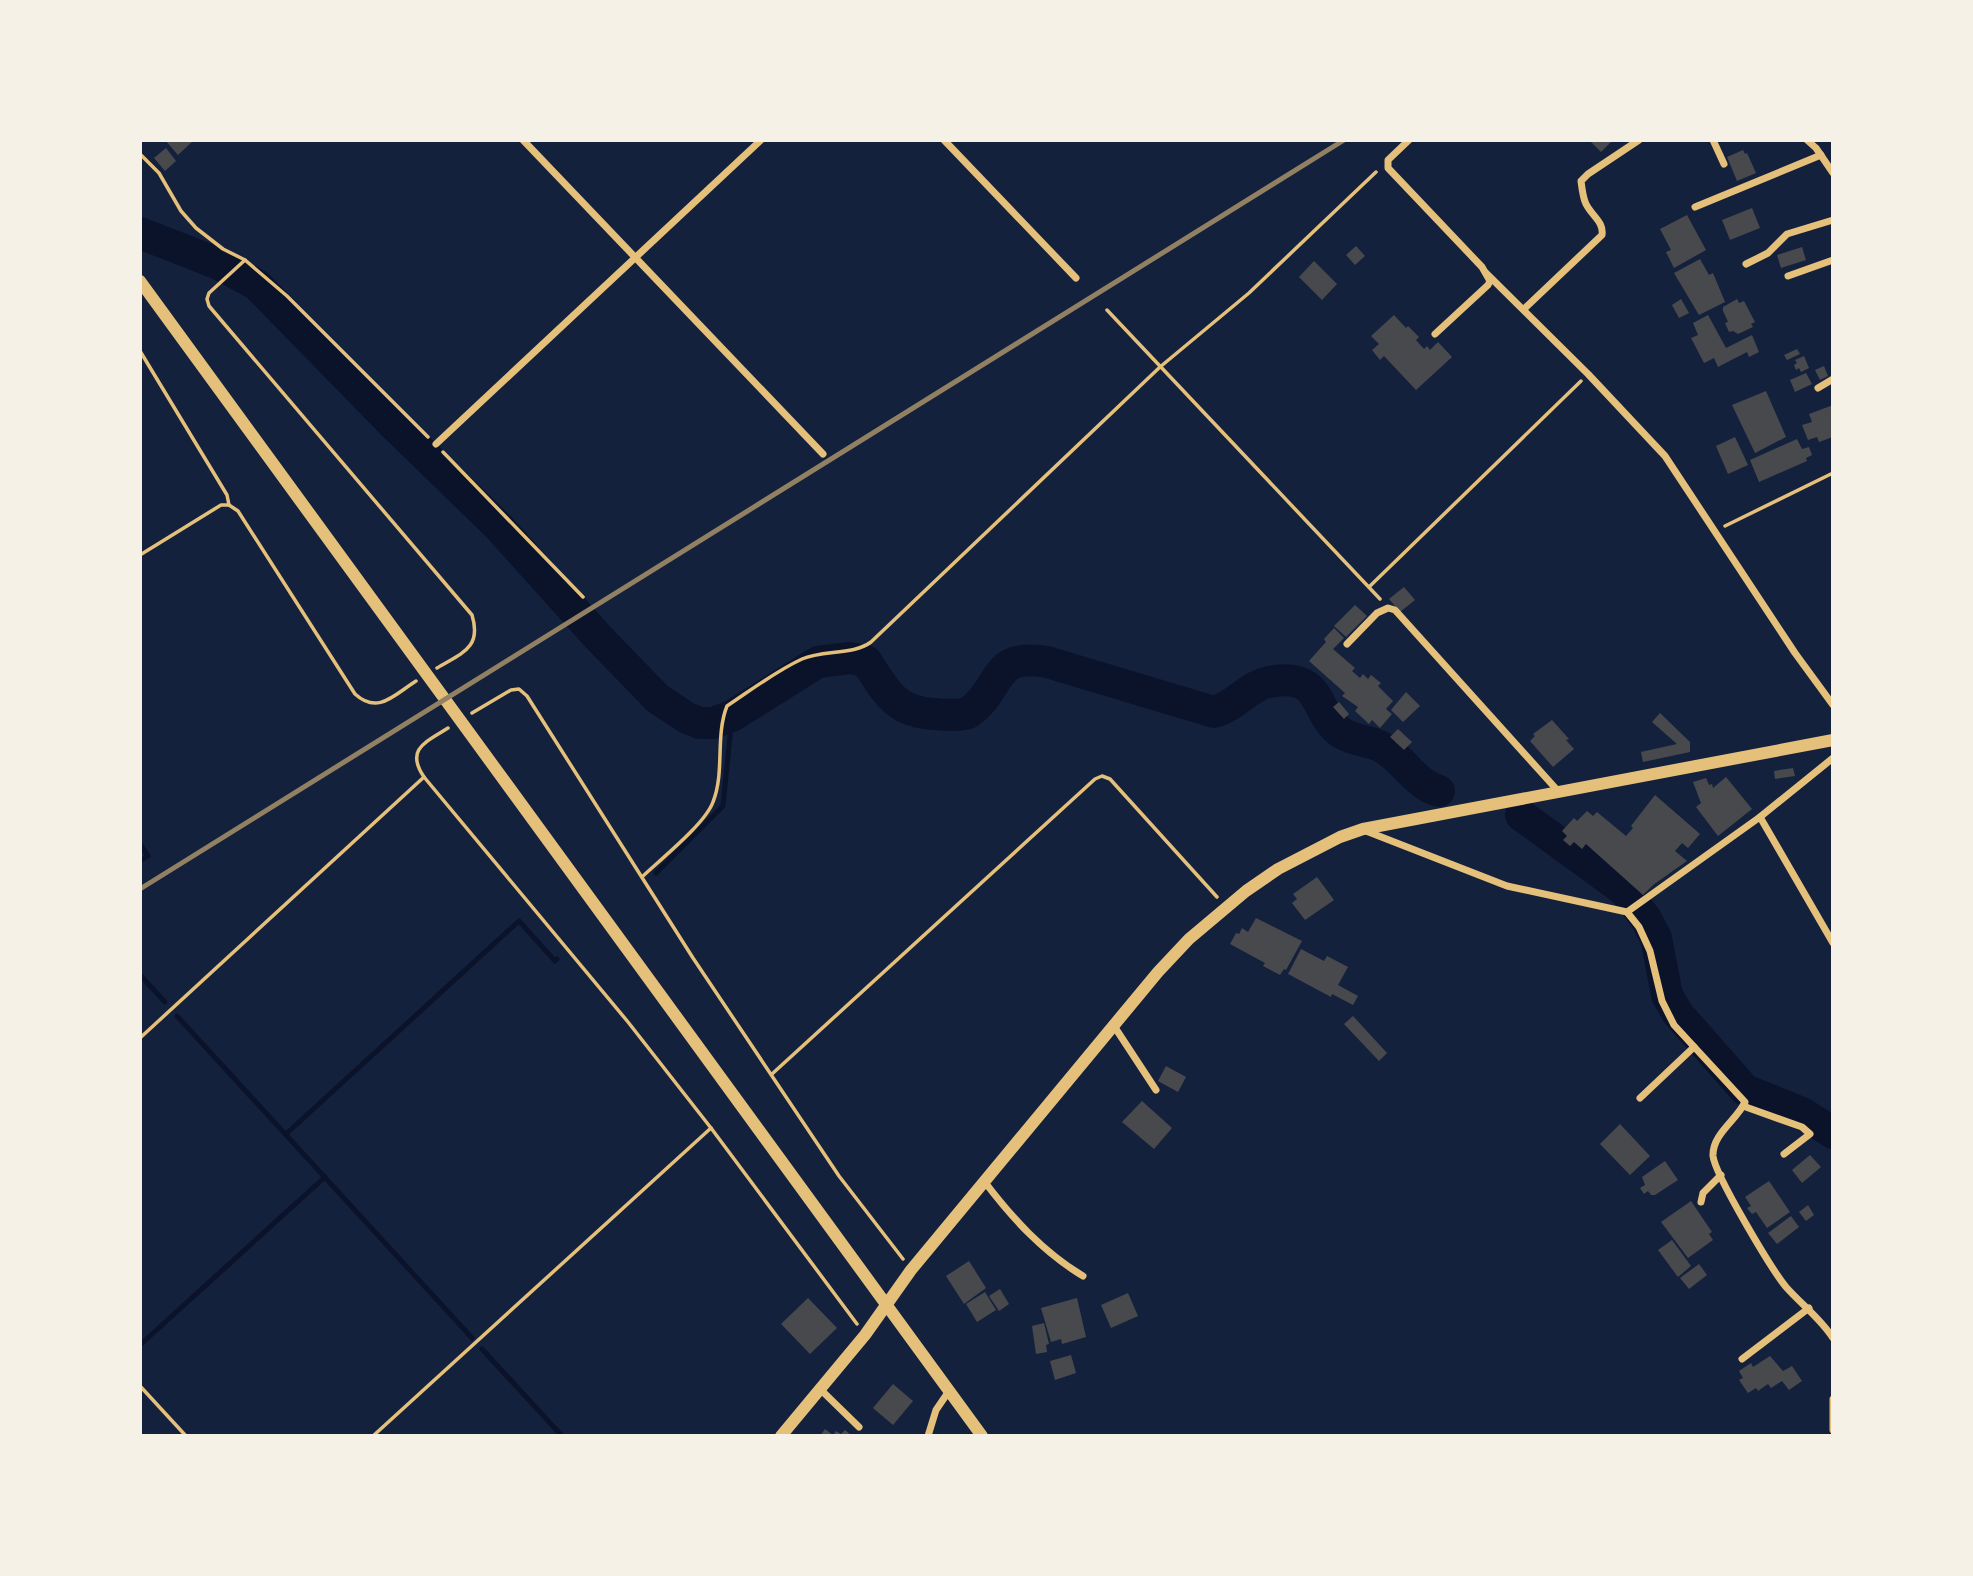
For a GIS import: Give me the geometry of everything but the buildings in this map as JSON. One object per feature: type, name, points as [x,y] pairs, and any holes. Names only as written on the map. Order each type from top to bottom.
[{"type":"street","points":[[523,140],[823,454]]},
{"type":"street","points":[[436,444],[761,140]]},
{"type":"street","points":[[944,140],[1076,278]]},
{"type":"street","points":[[1409,140],[1388,160],[1388,168],[1665,456],[1795,653],[1833,705]]},
{"type":"street","points":[[1524,309],[1602,235],[1600,223],[1585,202],[1581,181],[1639,140]]},
{"type":"street","points":[[1713,140],[1724,164]]},
{"type":"street","points":[[1807,140],[1833,173]]},
{"type":"street","points":[[1695,206],[1821,155]]},
{"type":"street","points":[[1746,264],[1768,253],[1787,234],[1833,220]]},
{"type":"street","points":[[1788,276],[1833,260]]},
{"type":"street","points":[[1435,334],[1488,285],[1490,281],[1486,272]]},
{"type":"street","points":[[140,281],[982,1436]]},
{"type":"street","points":[[1818,388],[1833,379]]},
{"type":"street","points":[[1347,645],[1377,613],[1388,608],[1397,612],[1559,792]]},
{"type":"street","points":[[781,1436],[886,1306],[911,1270],[1158,972],[1189,939],[1278,869],[1340,837],[1363,829],[1833,740]]},
{"type":"street","points":[[1363,829],[1507,886],[1630,909],[1760,817],[1833,758]]},
{"type":"street","points":[[1760,817],[1833,943]]},
{"type":"street","points":[[1630,909],[1650,951],[1662,1001],[1674,1025],[1745,1102],[1740,1113],[1716,1141],[1713,1157],[1721,1175],[1786,1286],[1821,1320],[1833,1338]]},
{"type":"street","points":[[1114,1026],[1156,1090]]},
{"type":"street","points":[[1640,1098],[1694,1047]]},
{"type":"street","points":[[1743,1106],[1802,1127],[1810,1135],[1784,1154]]},
{"type":"street","points":[[1701,1202],[1703,1193],[1721,1175]]},
{"type":"street","points":[[984,1181],[1006,1210],[1043,1247],[1061,1263],[1083,1276]]},
{"type":"street","points":[[1742,1359],[1809,1308]]},
{"type":"street","points":[[820,1389],[859,1427]]},
{"type":"street","points":[[928,1436],[936,1410],[949,1391]]},
{"type":"street","points":[[1833,1399],[1833,1430]]},
{"type":"path","points":[[140,154],[159,173],[187,219],[223,249],[245,260],[287,296],[436,444],[583,597]]},
{"type":"path","points":[[642,877],[705,817],[713,803],[724,711],[727,706],[803,659],[830,651],[862,648],[871,642],[1160,367],[1249,293],[1388,160]]},
{"type":"path","points":[[226,276],[245,260]]},
{"type":"path","points":[[1107,310],[1388,608]]},
{"type":"path","points":[[1368,587],[1588,374]]},
{"type":"path","points":[[1714,531],[1833,473]]},
{"type":"path","points":[[140,555],[221,505],[229,505]]},
{"type":"path","points":[[772,1074],[1095,779],[1102,776],[1110,779],[1227,908]]},
{"type":"path","points":[[140,1038],[424,777]]},
{"type":"path","points":[[373,1436],[711,1128]]},
{"type":"path","points":[[140,1386],[186,1436]]},
{"type":"waterway","points":[[140,233],[219,264],[257,285],[393,424],[498,526],[657,698],[687,718],[700,723],[713,723],[732,716],[818,662],[850,658],[866,661],[886,691],[901,705],[921,713],[948,715],[968,713],[988,693],[1006,667],[1029,660],[1047,662],[1214,712],[1230,705],[1257,686],[1290,680],[1302,683],[1310,689],[1340,732],[1385,749],[1423,783],[1439,791]]},
{"type":"waterway","points":[[656,873],[723,806],[732,716]]},
{"type":"waterway","points":[[1521,815],[1624,890],[1646,919],[1656,938],[1667,995],[1678,1014],[1745,1090],[1802,1113],[1833,1133]]},
{"type":"waterway","points":[[140,844],[148,856],[140,861]]},
{"type":"waterway","points":[[286,1134],[519,921],[555,961],[557,959]]},
{"type":"waterway","points":[[140,975],[165,1002]]},
{"type":"waterway","points":[[177,1016],[472,1338]]},
{"type":"waterway","points":[[140,1345],[325,1177]]},
{"type":"waterway","points":[[482,1349],[562,1436]]},
{"type":"railway","points":[[140,889],[1344,140]]}]
